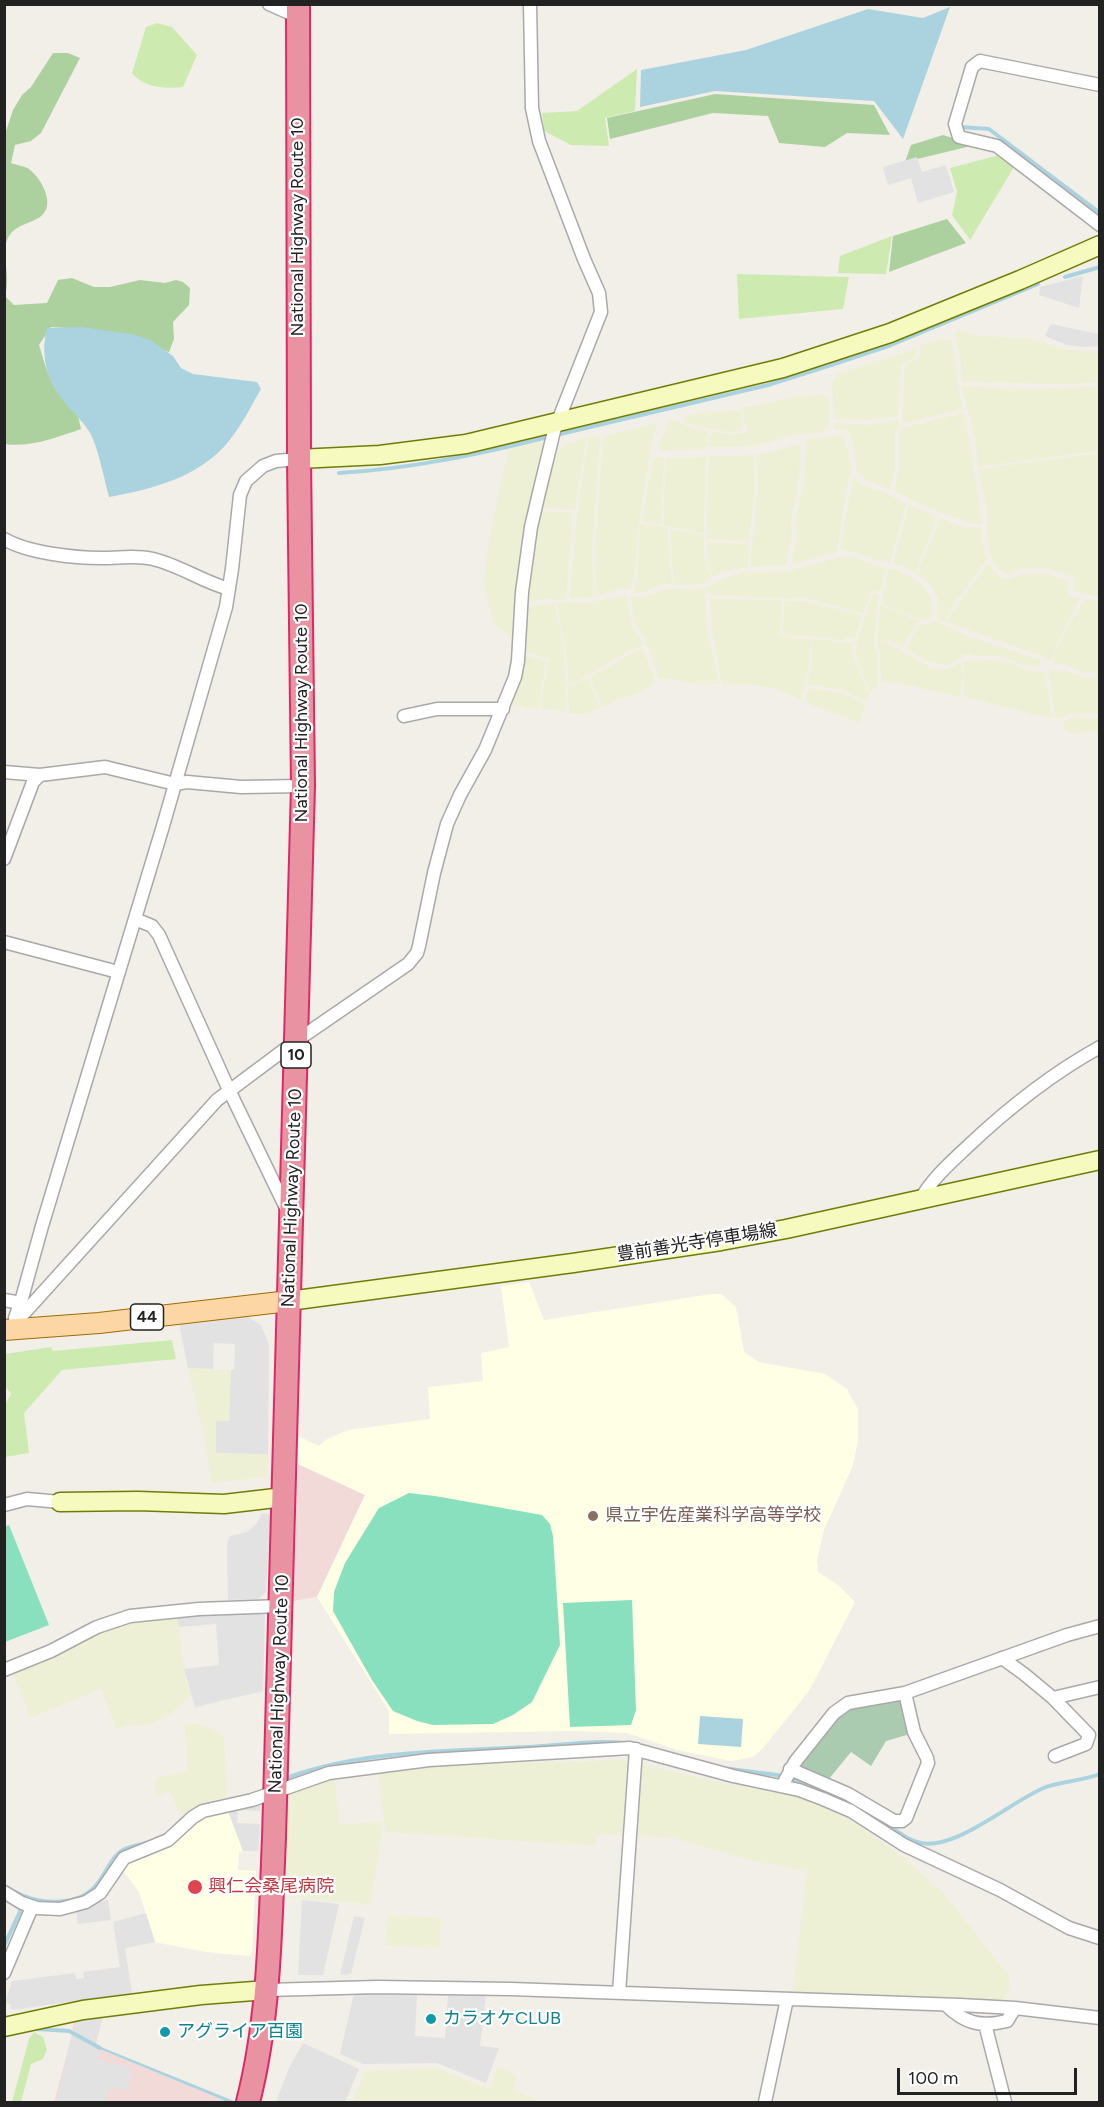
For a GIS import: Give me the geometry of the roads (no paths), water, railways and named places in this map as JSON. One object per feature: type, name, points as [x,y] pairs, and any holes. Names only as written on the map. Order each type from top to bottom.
[{"type":"highway","name":"National Highway Route 10","points":[[248,2103],[262,2037],[267,1990],[281,1606],[303,786],[299,459],[298,11]]},
{"type":"main road","name":"44","points":[[6,1332],[289,1300]]},
{"type":"street","points":[[269,4],[298,11]]},
{"type":"street","points":[[6,1332],[229,1090],[408,964],[417,953],[447,824],[485,750],[515,677],[522,592],[538,497],[555,431],[601,312],[599,294],[538,141],[532,108],[530,4]]},
{"type":"street","points":[[1100,85],[980,61],[972,67],[955,124],[959,137],[997,146],[1100,225]]},
{"type":"street","points":[[6,1332],[21,1303],[175,784],[229,590],[238,505],[243,487],[251,475],[263,466],[276,461],[355,457],[432,449],[555,431],[811,359],[890,333],[1100,245]]},
{"type":"street","points":[[4,539],[17,546],[62,554],[153,559],[229,590]]},
{"type":"street","points":[[404,716],[437,710],[503,709]]},
{"type":"street","points":[[4,772],[40,775],[111,767],[175,784],[187,782],[241,787],[303,786]]},
{"type":"street","points":[[4,859],[33,782],[40,775]]},
{"type":"street","points":[[135,919],[152,926],[159,935],[229,1090],[291,1219]]},
{"type":"street","points":[[4,942],[118,972]]},
{"type":"street","points":[[920,1200],[941,1170],[986,1129],[1030,1092],[1100,1047]]},
{"type":"street","name":"豊前善光寺停車場線","points":[[289,1300],[721,1241],[1100,1160]]},
{"type":"street","points":[[4,1300],[21,1303]]},
{"type":"street","points":[[4,1505],[27,1499],[60,1502],[138,1501],[224,1504],[284,1497]]},
{"type":"street","points":[[4,1670],[51,1651],[97,1627],[129,1616],[199,1609],[281,1606]]},
{"type":"street","points":[[782,1786],[790,1769],[841,1707],[849,1703],[905,1693],[1067,1635],[1100,1626]]},
{"type":"street","points":[[1002,1658],[1053,1698],[1089,1735],[1086,1744],[1055,1756]]},
{"type":"street","points":[[1053,1698],[1100,1687]]},
{"type":"street","points":[[790,1769],[848,1794],[894,1821],[902,1821],[909,1814],[928,1763],[914,1732],[905,1693]]},
{"type":"street","points":[[4,1892],[32,1906],[51,1910],[86,1902],[100,1893],[124,1858],[168,1840],[203,1811],[234,1805],[329,1773],[357,1768],[506,1754],[614,1748],[636,1749],[732,1776],[812,1794],[838,1805],[904,1845],[1000,1890],[1069,1928],[1100,1938]]},
{"type":"street","points":[[619,1993],[636,1749]]},
{"type":"street","points":[[4,1973],[32,1906]]},
{"type":"street","points":[[4,2027],[83,2010],[201,1995],[267,1990],[377,1987],[946,2005],[1015,2008],[1100,2018]]},
{"type":"street","points":[[765,2103],[787,1999]]},
{"type":"street","points":[[946,2005],[962,2019],[985,2024],[1007,2021],[1015,2008]]},
{"type":"street","points":[[985,2024],[1005,2103]]},
{"type":"water","points":[[950,7],[903,139],[874,101],[715,91],[640,107],[641,70],[746,50],[868,9],[923,18]]},
{"type":"water","points":[[82,327],[136,335],[150,340],[173,356],[181,368],[193,374],[257,382],[261,389],[234,435],[204,464],[175,480],[109,497],[93,439],[54,388],[47,372],[44,354],[47,328]]},
{"type":"water","points":[[700,1716],[743,1719],[741,1747],[698,1744]]},
{"type":"water","points":[[96,2045],[234,2102],[228,2102],[95,2047]]},
{"type":"waterway","points":[[961,127],[989,129],[1100,213]]},
{"type":"waterway","points":[[1065,277],[1100,267]]},
{"type":"waterway","points":[[556,435],[768,385],[891,345],[1038,284]]},
{"type":"waterway","points":[[339,473],[445,460],[548,437]]},
{"type":"waterway","points":[[289,1777],[347,1761],[407,1753],[588,1742],[624,1743]]},
{"type":"waterway","points":[[730,1769],[777,1775],[795,1780],[857,1806]]},
{"type":"waterway","points":[[882,1820],[912,1840],[931,1844],[965,1833],[1046,1787],[1100,1774]]},
{"type":"waterway","points":[[174,1827],[186,1816]]},
{"type":"waterway","points":[[15,1892],[36,1900],[59,1902],[81,1897],[98,1883],[120,1852],[129,1847],[147,1843]]},
{"type":"waterway","points":[[4,1946],[22,1907]]},
{"type":"waterway","points":[[37,2029],[69,2031],[100,2048]]},
{"type":"place","name":"県立宇佐産業科学高等学校","points":[[593,1516]]},
{"type":"place","name":"興仁会桑尾病院","points":[[195,1887]]},
{"type":"place","name":"カラオケCLUB","points":[[431,2019]]},
{"type":"place","name":"アグライア百園","points":[[165,2032]]}]
